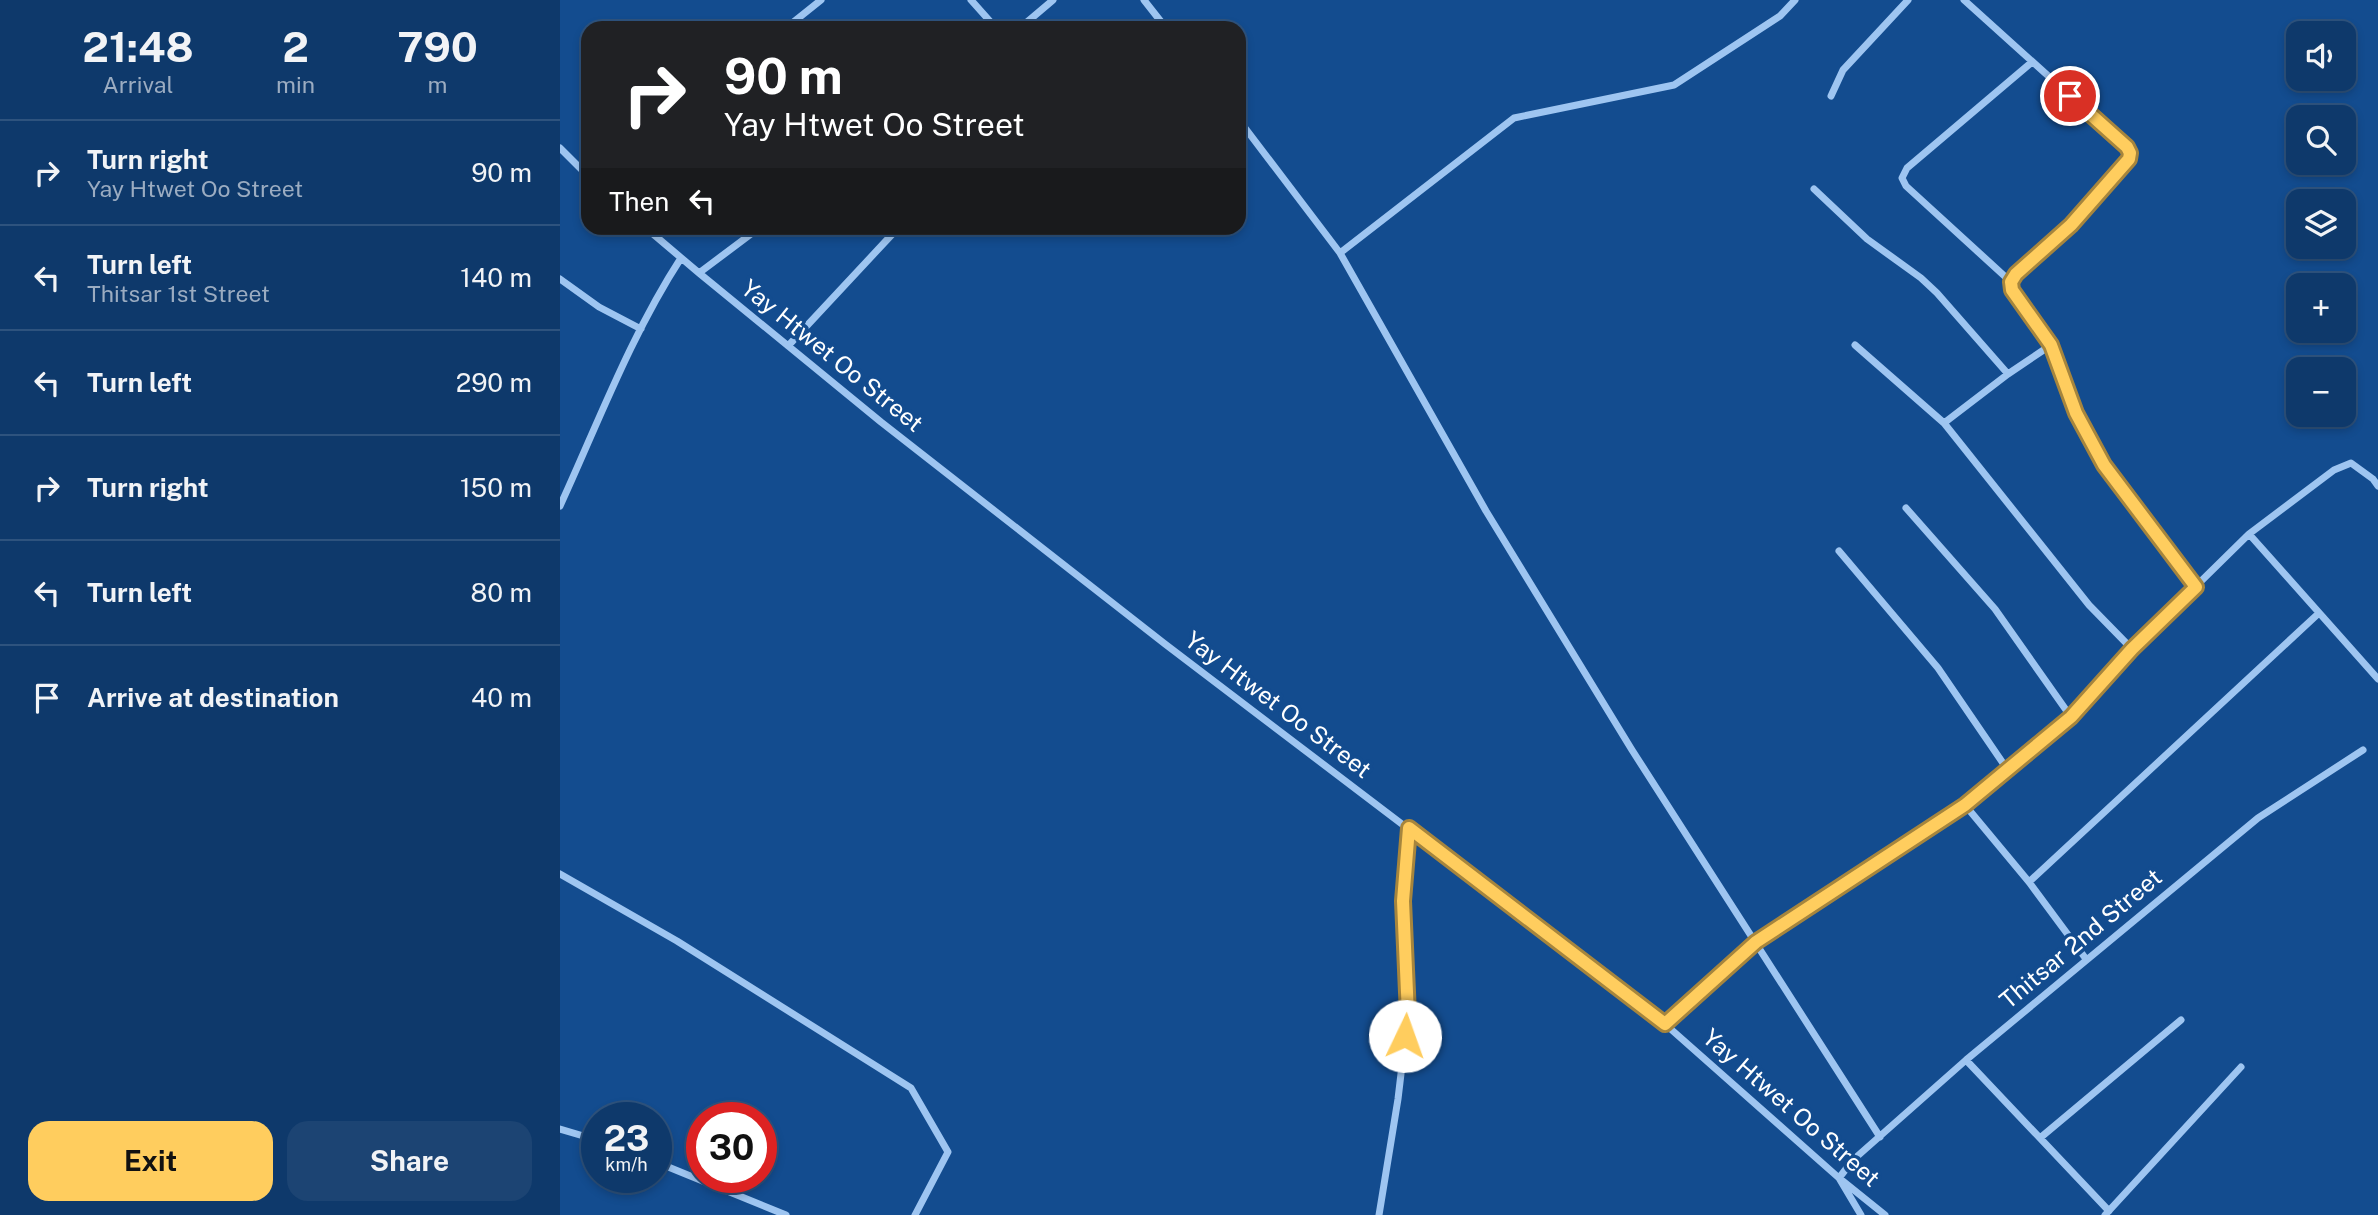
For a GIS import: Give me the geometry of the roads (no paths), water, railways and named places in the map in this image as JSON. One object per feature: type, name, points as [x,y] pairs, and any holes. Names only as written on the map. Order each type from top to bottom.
[{"type":"street","points":[[795,21],[821,0]]},
{"type":"street","points":[[971,0],[990,21]]},
{"type":"street","points":[[1028,21],[1053,0]]},
{"type":"street","points":[[1144,0],[1160,21]]},
{"type":"street","points":[[1340,253],[1514,118],[1674,85],[1780,16],[1795,0]]},
{"type":"street","points":[[1831,96],[1843,70],[1908,0]]},
{"type":"street","points":[[1964,0],[2127,147],[2130,153],[2129,159],[2071,225],[2016,274],[2011,282],[2012,290],[2051,345],[2076,413],[2104,465],[2196,587]]},
{"type":"street","points":[[2011,282],[1906,186],[1902,178],[1907,168],[2032,62]]},
{"type":"street","points":[[1246,129],[1340,253],[1486,511],[1632,750],[1880,1137]]},
{"type":"street","points":[[560,148],[581,169]]},
{"type":"street","points":[[1814,189],[1867,239],[1921,278],[2008,374]]},
{"type":"street","name":"Yay Htwet Oo Street","points":[[654,235],[788,346],[1165,644],[1665,1024],[1839,1178],[1885,1215]]},
{"type":"street","points":[[699,274],[750,235]]},
{"type":"street","points":[[788,346],[891,235]]},
{"type":"street","points":[[560,506],[641,330],[664,284],[681,258]]},
{"type":"street","points":[[560,279],[599,307],[641,330]]},
{"type":"street","points":[[1855,345],[1944,423],[2089,605],[2132,649]]},
{"type":"street","points":[[1944,423],[2051,345]]},
{"type":"street","points":[[1665,1024],[1756,942],[1965,805],[2071,717],[2132,649],[2249,534],[2334,470],[2351,463],[2378,486]]},
{"type":"street","points":[[1906,508],[1994,609],[2071,717]]},
{"type":"street","points":[[2249,534],[2378,679]]},
{"type":"street","points":[[1839,551],[1938,668],[2007,769]]},
{"type":"street","points":[[2029,882],[2319,614]]},
{"type":"street","name":"Thitsar 2nd Street","points":[[1839,1178],[1853,1160],[1966,1060],[2258,818],[2363,750]]},
{"type":"street","points":[[1965,805],[2029,882],[2086,959]]},
{"type":"street","points":[[1379,1215],[1398,1099],[1408,1015],[1403,901],[1409,828]]},
{"type":"street","points":[[560,874],[677,942],[911,1088],[948,1152],[915,1215]]},
{"type":"street","points":[[2040,1138],[2181,1020]]},
{"type":"street","points":[[1966,1060],[2107,1213],[2241,1067]]},
{"type":"street","points":[[560,1129],[581,1135]]},
{"type":"street","points":[[672,1169],[786,1215]]},
{"type":"street","points":[[1839,1178],[1861,1215]]}]
